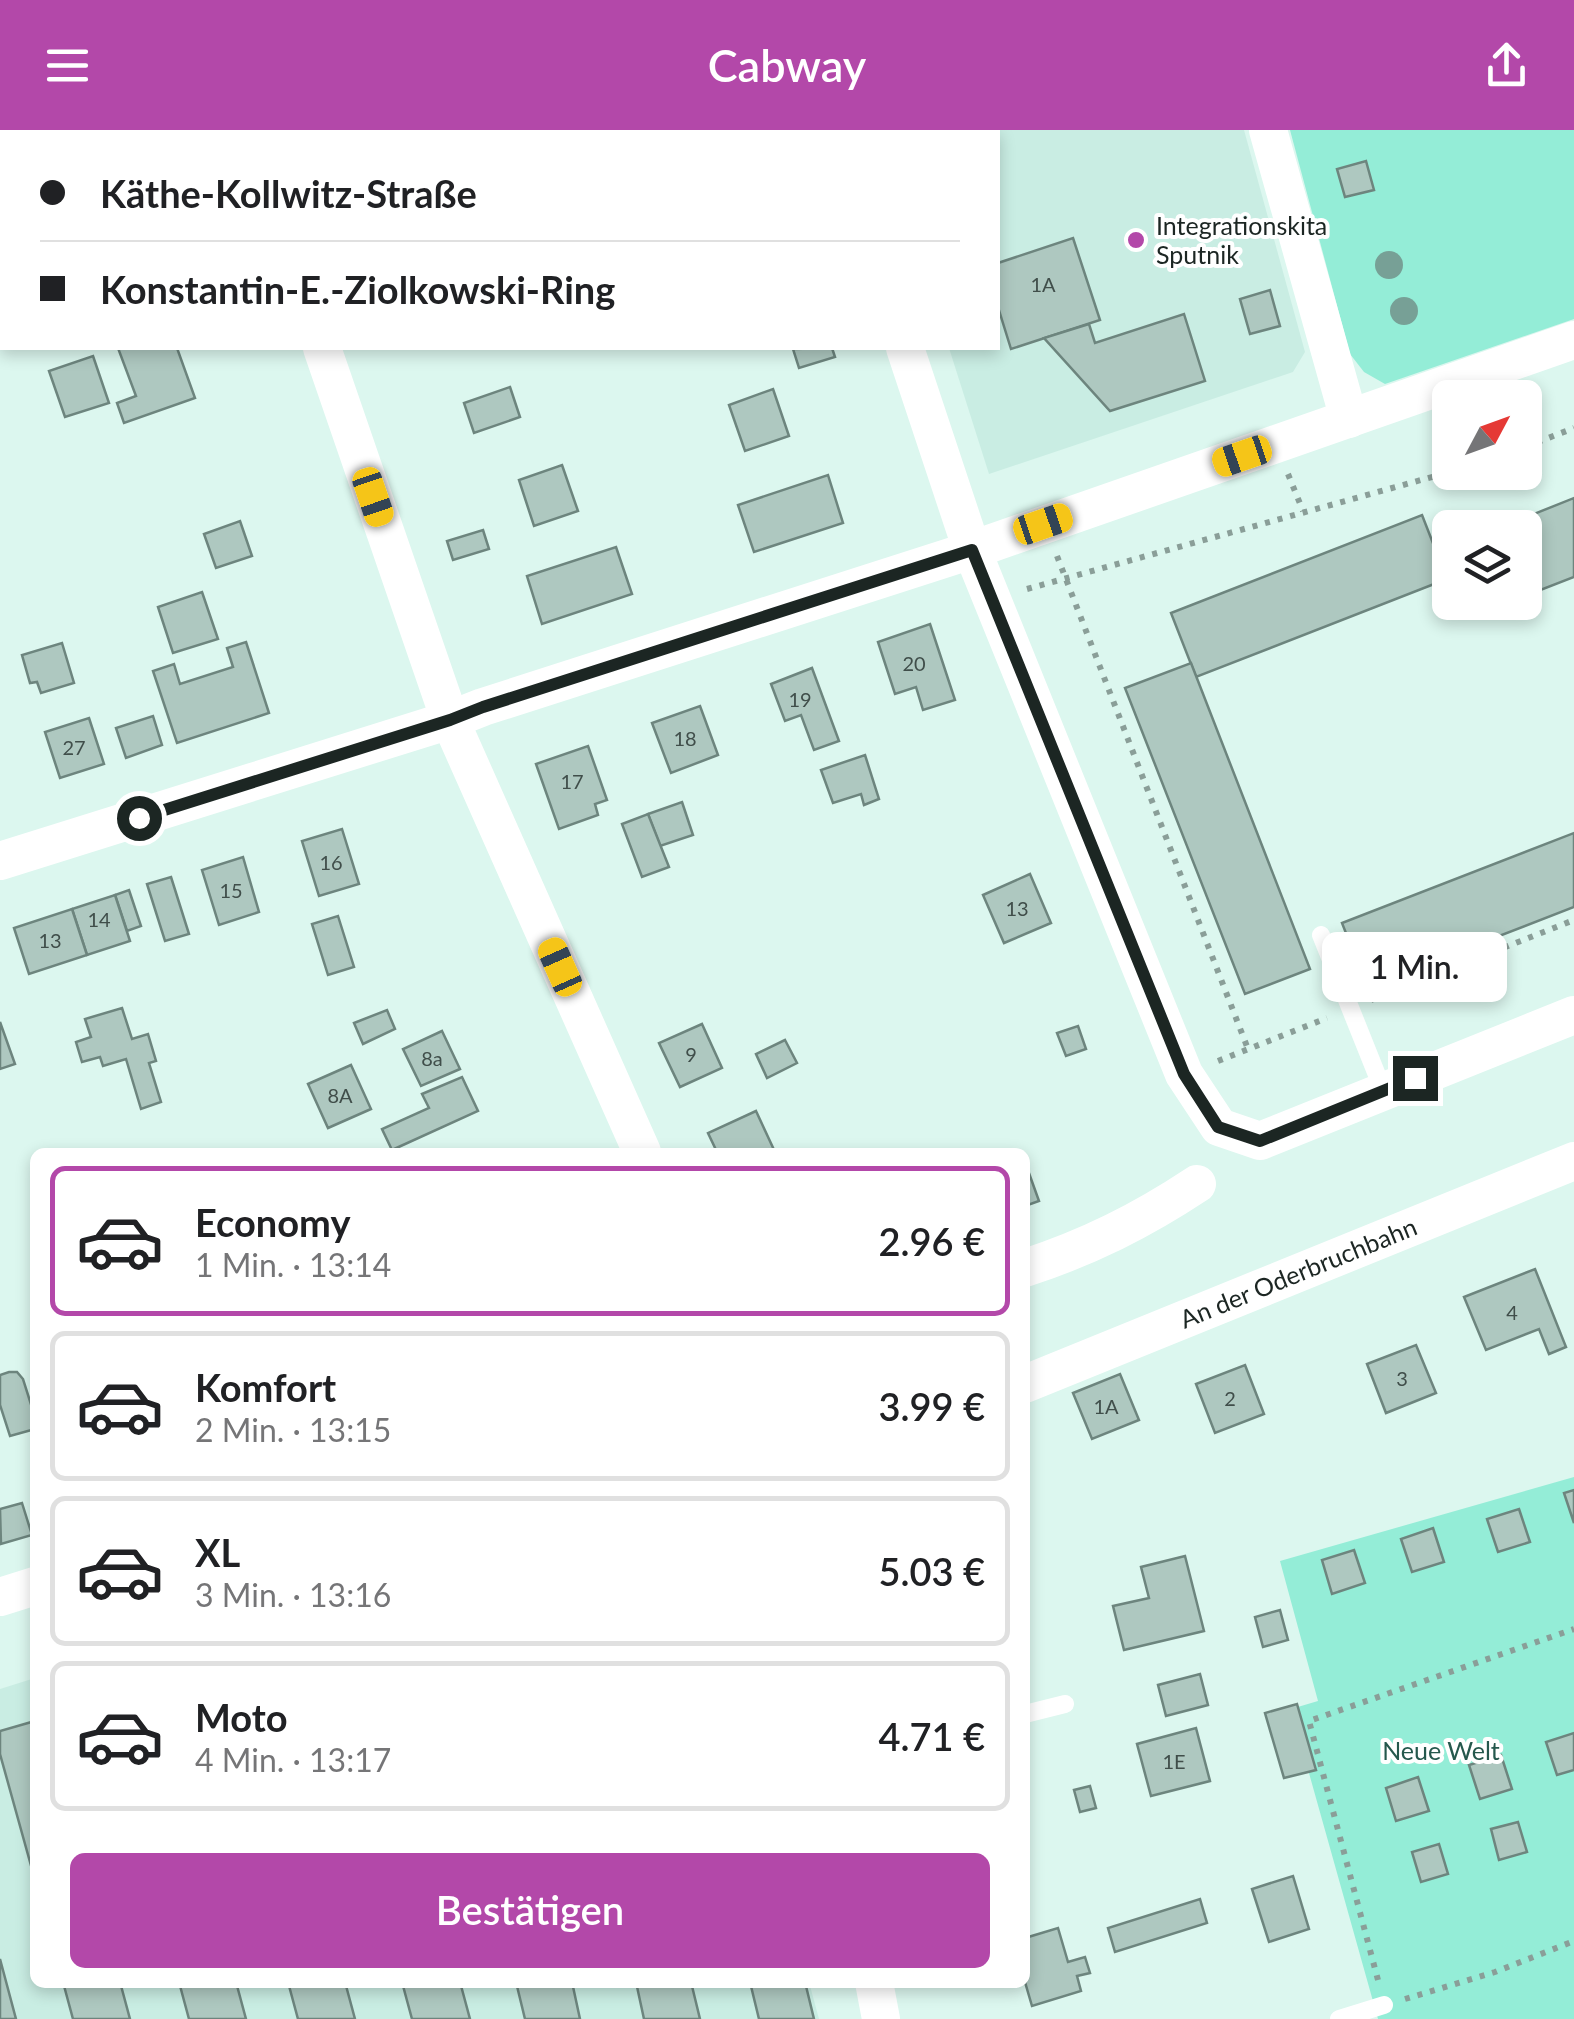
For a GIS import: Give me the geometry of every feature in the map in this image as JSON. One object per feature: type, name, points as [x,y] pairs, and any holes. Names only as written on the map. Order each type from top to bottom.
[{"type":"street","points":[[1268,130],[1350,419]]},
{"type":"street","points":[[0,861],[972,550],[1574,340]]},
{"type":"street","points":[[323,350],[450,720],[640,1148]]},
{"type":"street","points":[[906,350],[972,550],[1184,1074],[1218,1127],[1260,1141],[1574,1015]]},
{"type":"street","name":"An der Oderbruchbahn","points":[[1030,1382],[1574,1162]]},
{"type":"street","points":[[1030,1266],[1073,1252],[1144,1219],[1198,1184]]},
{"type":"street","points":[[0,1597],[30,1588]]},
{"type":"street","points":[[875,1988],[880,2019]]},
{"type":"lane","points":[[1321,935],[1384,1090]]},
{"type":"lane","points":[[1030,1713],[1065,1704]]},
{"type":"lane","points":[[1339,2019],[1384,2005]]},
{"type":"path","points":[[1542,441],[1574,428]]},
{"type":"path","points":[[1067,578],[1432,477]]},
{"type":"path","points":[[1502,490],[1505,496]]},
{"type":"path","points":[[1043,524],[1248,1049]]},
{"type":"path","points":[[1574,1630],[1309,1721],[1384,2005],[1496,1972],[1574,1941]]},
{"type":"shaded area","name":"Integrationskita Sputnik","points":[[1000,130],[1244,130],[1305,352],[1293,372],[989,474],[950,350],[1000,350]]},
{"type":"shaded area","points":[[30,1680],[30,1988],[811,1988],[819,2019],[0,2019],[0,1689]]},
{"type":"green space","points":[[1290,130],[1574,130],[1574,319],[1385,384],[1364,372],[1350,354]]},
{"type":"green space","name":"Neue Welt","points":[[1574,1477],[1574,2019],[1378,2019],[1291,1709],[1318,1701],[1280,1561]]},
{"type":"building","points":[[1366,161],[1374,190],[1345,197],[1337,169]]},
{"type":"building","points":[[1073,238],[1100,320],[1011,349],[1000,313],[1000,262]]},
{"type":"building","points":[[1270,290],[1280,326],[1250,334],[1240,299]]},
{"type":"building","points":[[1184,314],[1205,381],[1110,411],[1044,338],[1089,324],[1095,343]]},
{"type":"building","points":[[119,350],[178,350],[195,398],[124,423],[117,403],[136,396]]},
{"type":"building","points":[[793,350],[833,350],[835,357],[799,368]]},
{"type":"building","points":[[93,356],[109,403],[65,417],[49,371]]},
{"type":"building","points":[[510,387],[520,417],[474,433],[464,403]]},
{"type":"building","points":[[773,389],[789,436],[745,451],[729,405]]},
{"type":"building","points":[[562,465],[578,511],[534,526],[519,480]]},
{"type":"building","points":[[828,475],[843,523],[754,552],[738,505]]},
{"type":"building","points":[[1574,498],[1574,577],[1542,589],[1542,511]]},
{"type":"building","points":[[1422,515],[1432,541],[1432,585],[1196,677],[1171,613]]},
{"type":"building","points":[[240,521],[252,556],[216,568],[204,534]]},
{"type":"building","points":[[483,530],[489,549],[453,560],[447,541]]},
{"type":"building","points":[[616,547],[632,594],[542,624],[527,576]]},
{"type":"building","points":[[202,592],[218,639],[173,653],[158,607]]},
{"type":"building","points":[[930,624],[955,700],[923,710],[916,687],[895,694],[878,642]]},
{"type":"building","points":[[246,642],[269,713],[177,743],[153,671],[174,664],[180,684],[233,667],[227,648]]},
{"type":"building","points":[[62,643],[74,683],[41,693],[37,682],[30,683],[22,655]]},
{"type":"building","points":[[1191,663],[1310,969],[1245,994],[1125,688]]},
{"type":"building","points":[[812,668],[839,741],[814,750],[801,715],[785,721],[771,684]]},
{"type":"building","points":[[700,706],[718,755],[671,773],[652,723]]},
{"type":"building","points":[[153,716],[162,745],[126,758],[116,728]]},
{"type":"building","points":[[89,718],[104,764],[60,778],[45,732]]},
{"type":"building","points":[[588,746],[607,800],[595,804],[598,815],[559,829],[536,764]]},
{"type":"building","points":[[865,755],[879,799],[864,805],[861,794],[833,803],[821,770]]},
{"type":"building","points":[[682,802],[693,835],[660,846],[648,814]]},
{"type":"building","points":[[648,814],[669,867],[642,877],[622,824]]},
{"type":"building","points":[[342,829],[359,884],[319,896],[302,841]]},
{"type":"building","points":[[1574,833],[1574,907],[1367,987],[1342,923]]},
{"type":"building","points":[[243,857],[259,912],[219,925],[202,870]]},
{"type":"building","points":[[1030,874],[1051,923],[1004,943],[983,895]]},
{"type":"building","points":[[171,877],[189,934],[165,941],[147,884]]},
{"type":"building","points":[[129,890],[141,926],[127,931],[115,895]]},
{"type":"building","points":[[115,895],[130,941],[87,955],[72,909]]},
{"type":"building","points":[[72,909],[87,955],[29,974],[14,928]]},
{"type":"building","points":[[338,916],[354,967],[328,975],[312,924]]},
{"type":"building","points":[[122,1008],[132,1039],[148,1034],[156,1061],[149,1063],[161,1102],[141,1109],[126,1059],[103,1066],[100,1057],[82,1062],[76,1042],[91,1037],[85,1019]]},
{"type":"building","points":[[387,1010],[395,1029],[363,1044],[354,1023]]},
{"type":"building","points":[[0,1022],[15,1064],[0,1069]]},
{"type":"building","points":[[702,1024],[722,1068],[680,1087],[659,1043]]},
{"type":"building","points":[[1078,1026],[1086,1049],[1066,1056],[1057,1033]]},
{"type":"building","points":[[442,1031],[460,1069],[421,1086],[403,1049]]},
{"type":"building","points":[[785,1040],[797,1063],[767,1078],[756,1054]]},
{"type":"building","points":[[351,1065],[371,1109],[328,1128],[308,1084]]},
{"type":"building","points":[[462,1077],[478,1111],[391,1148],[382,1129],[429,1108],[422,1094]]},
{"type":"building","points":[[756,1111],[773,1148],[715,1148],[708,1133]]},
{"type":"building","points":[[1030,1176],[1039,1201],[1030,1204]]},
{"type":"building","points":[[1535,1269],[1566,1347],[1549,1354],[1539,1329],[1486,1350],[1464,1297]]},
{"type":"building","points":[[1416,1345],[1436,1393],[1386,1413],[1367,1364]]},
{"type":"building","points":[[1245,1365],[1264,1414],[1215,1433],[1196,1384]]},
{"type":"building","points":[[17,1372],[23,1379],[30,1401],[30,1430],[10,1436],[0,1405],[0,1375]]},
{"type":"building","points":[[1120,1374],[1139,1420],[1092,1439],[1073,1393]]},
{"type":"building","points":[[1574,1490],[1574,1523],[1564,1493]]},
{"type":"building","points":[[22,1503],[30,1536],[1,1544],[0,1509]]},
{"type":"building","points":[[1519,1509],[1530,1542],[1498,1552],[1487,1519]]},
{"type":"building","points":[[1433,1528],[1444,1562],[1412,1572],[1401,1539]]},
{"type":"building","points":[[1354,1550],[1365,1583],[1332,1594],[1322,1560]]},
{"type":"building","points":[[1185,1556],[1204,1631],[1124,1650],[1113,1606],[1149,1598],[1141,1567]]},
{"type":"building","points":[[1280,1610],[1288,1640],[1263,1647],[1255,1617]]},
{"type":"building","points":[[1200,1674],[1208,1705],[1166,1716],[1158,1685]]},
{"type":"building","points":[[1297,1704],[1316,1770],[1284,1778],[1265,1713]]},
{"type":"building","points":[[30,1722],[30,1862],[0,1754],[0,1731]]},
{"type":"building","points":[[1196,1728],[1210,1781],[1151,1796],[1137,1744]]},
{"type":"building","points":[[1574,1733],[1574,1770],[1557,1775],[1546,1742]]},
{"type":"building","points":[[1501,1755],[1512,1789],[1480,1799],[1469,1765]]},
{"type":"building","points":[[1418,1777],[1429,1811],[1396,1821],[1386,1788]]},
{"type":"building","points":[[1090,1786],[1096,1808],[1080,1812],[1074,1790]]},
{"type":"building","points":[[1518,1822],[1527,1852],[1499,1860],[1491,1829]]},
{"type":"building","points":[[1439,1844],[1448,1874],[1421,1882],[1412,1852]]},
{"type":"building","points":[[1293,1876],[1309,1929],[1269,1942],[1252,1889]]},
{"type":"building","points":[[1200,1899],[1207,1923],[1115,1952],[1108,1928]]},
{"type":"building","points":[[1058,1928],[1068,1962],[1085,1957],[1090,1973],[1077,1976],[1081,1991],[1032,2006],[1027,1988],[1030,1988],[1030,1936]]},
{"type":"building","points":[[0,1959],[16,2019],[0,2019]]},
{"type":"building","points":[[65,1988],[122,1988],[130,2019],[73,2019]]},
{"type":"building","points":[[181,1988],[238,1988],[246,2019],[189,2019]]},
{"type":"building","points":[[290,1988],[347,1988],[355,2019],[298,2019]]},
{"type":"building","points":[[404,1988],[462,1988],[470,2019],[412,2019]]},
{"type":"building","points":[[517,1988],[573,1988],[580,2019],[525,2019]]},
{"type":"building","points":[[637,1988],[692,1988],[700,2019],[644,2019]]},
{"type":"building","points":[[751,1988],[806,1988],[814,2019],[759,2019]]},
{"type":"place","name":"Integrationskita Sputnik","points":[[1136,240]]},
{"type":"route","points":[[139,818],[972,550],[1184,1074],[1218,1127],[1260,1141],[1415,1078]]}]
